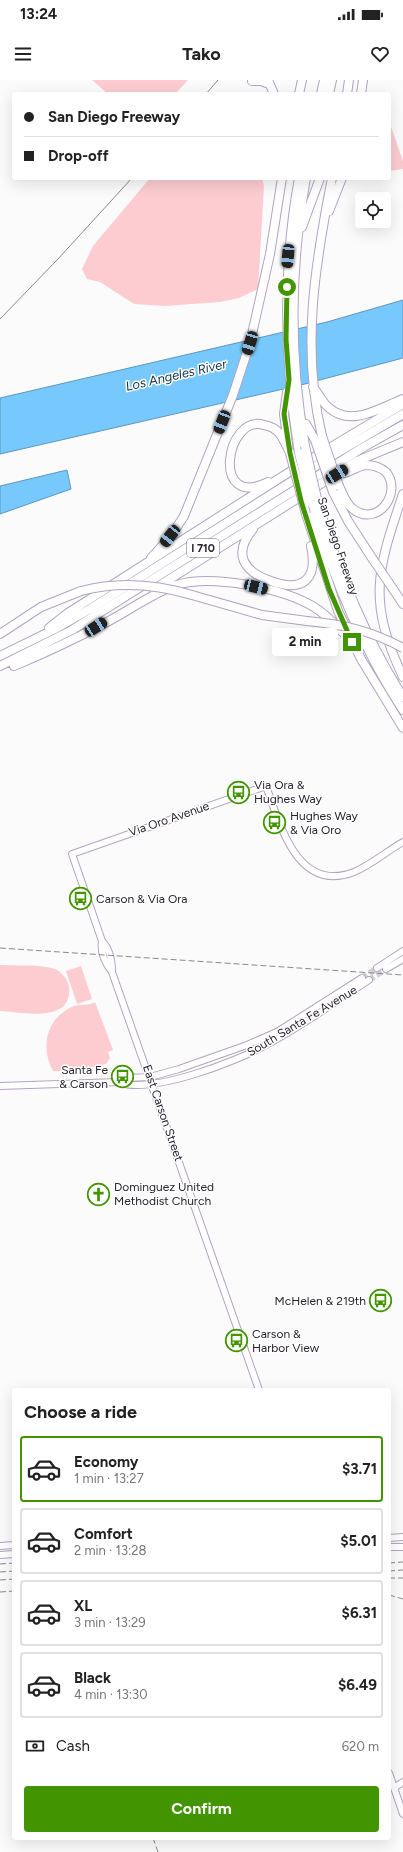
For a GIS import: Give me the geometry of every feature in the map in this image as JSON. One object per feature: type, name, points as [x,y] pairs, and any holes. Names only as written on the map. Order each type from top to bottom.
[{"type":"highway","points":[[253,80],[267,82],[273,92]]},
{"type":"highway","points":[[299,92],[302,80]]},
{"type":"highway","points":[[317,92],[320,80]]},
{"type":"highway","points":[[323,92],[326,80]]},
{"type":"highway","points":[[329,92],[332,80]]},
{"type":"highway","points":[[347,92],[349,80]]},
{"type":"highway","points":[[361,92],[363,80]]},
{"type":"highway","points":[[366,92],[367,80]]},
{"type":"highway","points":[[276,180],[278,205]]},
{"type":"highway","points":[[149,562],[184,516],[217,436],[241,372],[264,286],[282,180]]},
{"type":"highway","name":"San Diego Freeway","points":[[301,180],[290,240],[292,285],[298,344],[298,411],[306,424],[316,501],[334,574],[353,619],[374,662],[403,710]]},
{"type":"highway","name":"San Diego Freeway","points":[[310,180],[286,327],[289,380],[309,445],[316,501],[372,632],[403,688]]},
{"type":"highway","points":[[302,227],[319,180]]},
{"type":"highway","points":[[324,482],[357,468],[371,465],[382,469],[388,474],[393,489],[391,501],[383,510],[375,514],[365,515],[350,506],[336,489],[309,445],[316,407],[313,387],[310,332],[314,276],[332,180]]},
{"type":"highway","points":[[324,223],[341,180]]},
{"type":"highway","points":[[289,380],[284,414],[290,453],[306,514],[329,589],[352,642],[383,697],[403,728]]},
{"type":"highway","points":[[313,387],[326,405],[338,414],[355,417],[403,399]]},
{"type":"highway","points":[[34,640],[68,612],[291,471],[403,404]]},
{"type":"highway","name":"I 710","points":[[0,656],[34,640],[90,609],[335,454],[403,414]]},
{"type":"highway","points":[[290,453],[281,435],[274,429],[261,424],[253,424],[244,429],[238,437],[230,456],[229,469],[240,485],[250,488],[261,486],[291,471]]},
{"type":"highway","name":"I 710","points":[[0,666],[72,630],[362,448],[403,425]]},
{"type":"highway","points":[[96,627],[357,461],[403,442]]},
{"type":"highway","points":[[336,489],[348,521],[403,604]]},
{"type":"highway","points":[[403,494],[383,554],[379,590],[385,633],[403,677]]},
{"type":"highway","points":[[316,501],[333,550],[356,608],[371,640],[403,697]]},
{"type":"highway","points":[[316,501],[330,550],[348,597],[368,641],[403,702]]},
{"type":"highway","points":[[257,524],[243,545],[242,555],[247,566],[253,573],[266,579],[285,585],[294,586],[307,579],[313,565],[306,514]]},
{"type":"highway","points":[[0,671],[49,651],[152,596],[176,586],[192,582],[219,581],[256,587],[304,602],[328,617],[352,642]]},
{"type":"highway","points":[[0,634],[41,607],[81,591],[109,585],[139,584],[164,587],[262,615],[351,627],[383,638],[403,648]]},
{"type":"main road","name":"Via Oro Avenue","points":[[72,854],[266,786],[292,850],[299,860],[310,868],[321,873],[333,876],[352,873],[403,842]]},
{"type":"main road","name":"East Carson Street","points":[[72,854],[102,942],[108,951],[112,963],[112,972],[153,1084],[258,1388]]},
{"type":"main road","points":[[377,968],[403,951]]},
{"type":"main road","points":[[386,969],[403,959]]},
{"type":"main road","name":"South Santa Fe Avenue","points":[[0,1086],[118,1082],[127,1078],[150,1077],[204,1061],[267,1036],[362,978]]},
{"type":"main road","name":"South Santa Fe Avenue","points":[[118,1082],[127,1086],[153,1084],[183,1077],[247,1055],[284,1034],[369,980]]},
{"type":"main road","points":[[391,1538],[403,1537]]},
{"type":"main road","points":[[0,1546],[12,1545]]},
{"type":"main road","points":[[391,1548],[403,1547]]},
{"type":"main road","points":[[0,1554],[12,1554]]},
{"type":"main road","points":[[391,1779],[403,1814]]},
{"type":"main road","points":[[394,1788],[403,1782]]},
{"type":"main road","points":[[394,1788],[403,1788]]},
{"type":"shaded area","points":[[92,80],[188,80],[177,92],[106,92]]},
{"type":"shaded area","points":[[391,127],[403,161],[403,169],[391,171]]},
{"type":"shaded area","points":[[148,180],[262,180],[264,186],[258,289],[239,298],[220,302],[165,306],[134,304],[100,282],[87,279],[82,269],[93,246]]},
{"type":"shaded area","points":[[0,965],[49,967],[58,970],[64,976],[69,987],[68,999],[63,1006],[54,1011],[44,1013],[32,1014],[0,1011]]},
{"type":"shaded area","points":[[81,966],[92,999],[77,1004],[66,971]]},
{"type":"shaded area","points":[[95,1002],[113,1050],[108,1052],[110,1058],[106,1064],[74,1071],[53,1071],[47,1053],[48,1034],[52,1025],[65,1011],[74,1006]]},
{"type":"water","name":"Los Angeles River","points":[[403,300],[403,358],[301,385],[0,454],[0,398],[327,322]]},
{"type":"water","points":[[67,470],[71,489],[0,514],[0,486]]},
{"type":"tunnel","points":[[362,978],[377,968]]},
{"type":"tunnel","points":[[369,980],[386,969]]},
{"type":"tram line","points":[[208,92],[218,80]]},
{"type":"tram line","points":[[0,319],[58,259],[130,180]]},
{"type":"railway","points":[[0,948],[403,975]]},
{"type":"railway","points":[[391,1563],[403,1562]]},
{"type":"railway","points":[[0,1564],[12,1563]]},
{"type":"railway","points":[[391,1571],[403,1570]]},
{"type":"railway","points":[[0,1572],[12,1571]]},
{"type":"railway","points":[[391,1578],[403,1578]]},
{"type":"railway","points":[[0,1580],[12,1579]]},
{"type":"railway","points":[[0,1592],[12,1591]]},
{"type":"railway","points":[[391,1596],[403,1599]]},
{"type":"railway","points":[[154,1840],[158,1852]]},
{"type":"place","name":"Via Ora & Hughes Way","points":[[239,792]]},
{"type":"place","name":"Hughes Way & Via Oro","points":[[275,823]]},
{"type":"place","name":"Carson & Via Ora","points":[[81,899]]},
{"type":"place","name":"Santa Fe & Carson","points":[[123,1077]]},
{"type":"place","name":"Dominguez United Methodist Church","points":[[99,1194]]},
{"type":"place","name":"McHelen & 219th","points":[[381,1301]]},
{"type":"place","name":"Carson & Harbor View","points":[[237,1341]]},
{"type":"route","points":[[287,287],[286,339],[289,380],[284,414],[290,453],[301,501],[329,589],[352,642]]}]
